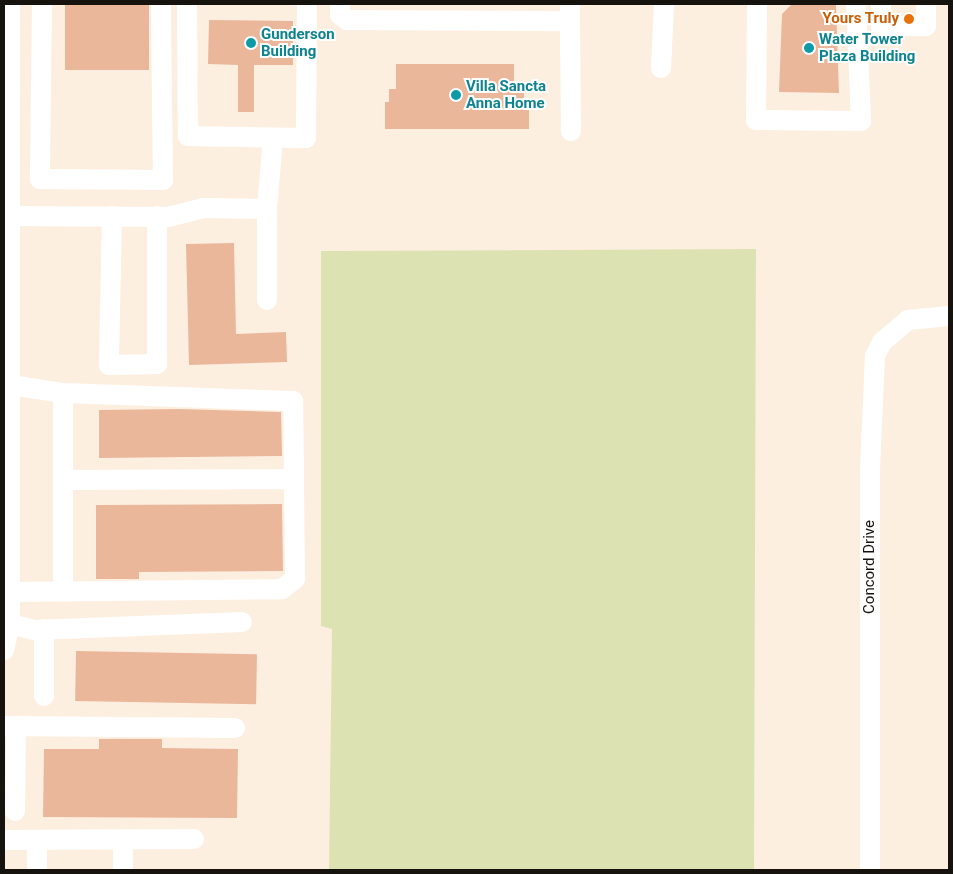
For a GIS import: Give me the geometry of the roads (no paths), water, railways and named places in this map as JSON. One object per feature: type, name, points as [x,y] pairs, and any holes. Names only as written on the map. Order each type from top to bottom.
[{"type":"street","points":[[4,650],[10,624],[7,548],[7,428],[11,385],[7,319],[7,268],[11,216],[11,180],[7,137],[11,92],[7,53],[10,4]]},
{"type":"street","points":[[40,179],[42,4]]},
{"type":"street","points":[[11,180],[163,180],[162,4]]},
{"type":"street","points":[[187,4],[188,136],[273,138],[306,138],[307,4]]},
{"type":"street","points":[[340,4],[340,15],[347,20],[570,12],[571,131]]},
{"type":"street","points":[[661,68],[664,4]]},
{"type":"street","points":[[757,4],[756,120],[861,121],[856,4]]},
{"type":"street","points":[[881,4],[882,26],[926,26],[926,4]]},
{"type":"street","points":[[11,92],[40,92]]},
{"type":"street","points":[[267,300],[267,209],[273,138]]},
{"type":"street","points":[[11,216],[157,216],[203,208],[267,209]]},
{"type":"street","points":[[112,216],[110,365],[156,364],[157,216]]},
{"type":"street","name":"Concord Drive","points":[[870,870],[870,470],[874,356],[882,342],[908,320],[949,316]]},
{"type":"street","points":[[8,584],[63,591],[282,589],[295,579],[293,401],[63,393],[11,385]]},
{"type":"street","points":[[63,393],[63,591]]},
{"type":"street","points":[[63,480],[294,479]]},
{"type":"street","points":[[10,624],[44,629],[242,622]]},
{"type":"street","points":[[44,629],[44,696]]},
{"type":"street","points":[[15,810],[10,727],[235,728]]},
{"type":"street","points":[[123,839],[123,870]]},
{"type":"street","points":[[4,840],[194,839]]},
{"type":"street","points":[[37,840],[37,870]]},
{"type":"place","name":"Yours Truly","points":[[909,19]]},
{"type":"place","name":"Gunderson Building","points":[[251,43]]},
{"type":"place","name":"Water Tower Plaza Building","points":[[809,48]]},
{"type":"place","name":"Villa Sancta Anna Home","points":[[456,95]]}]
